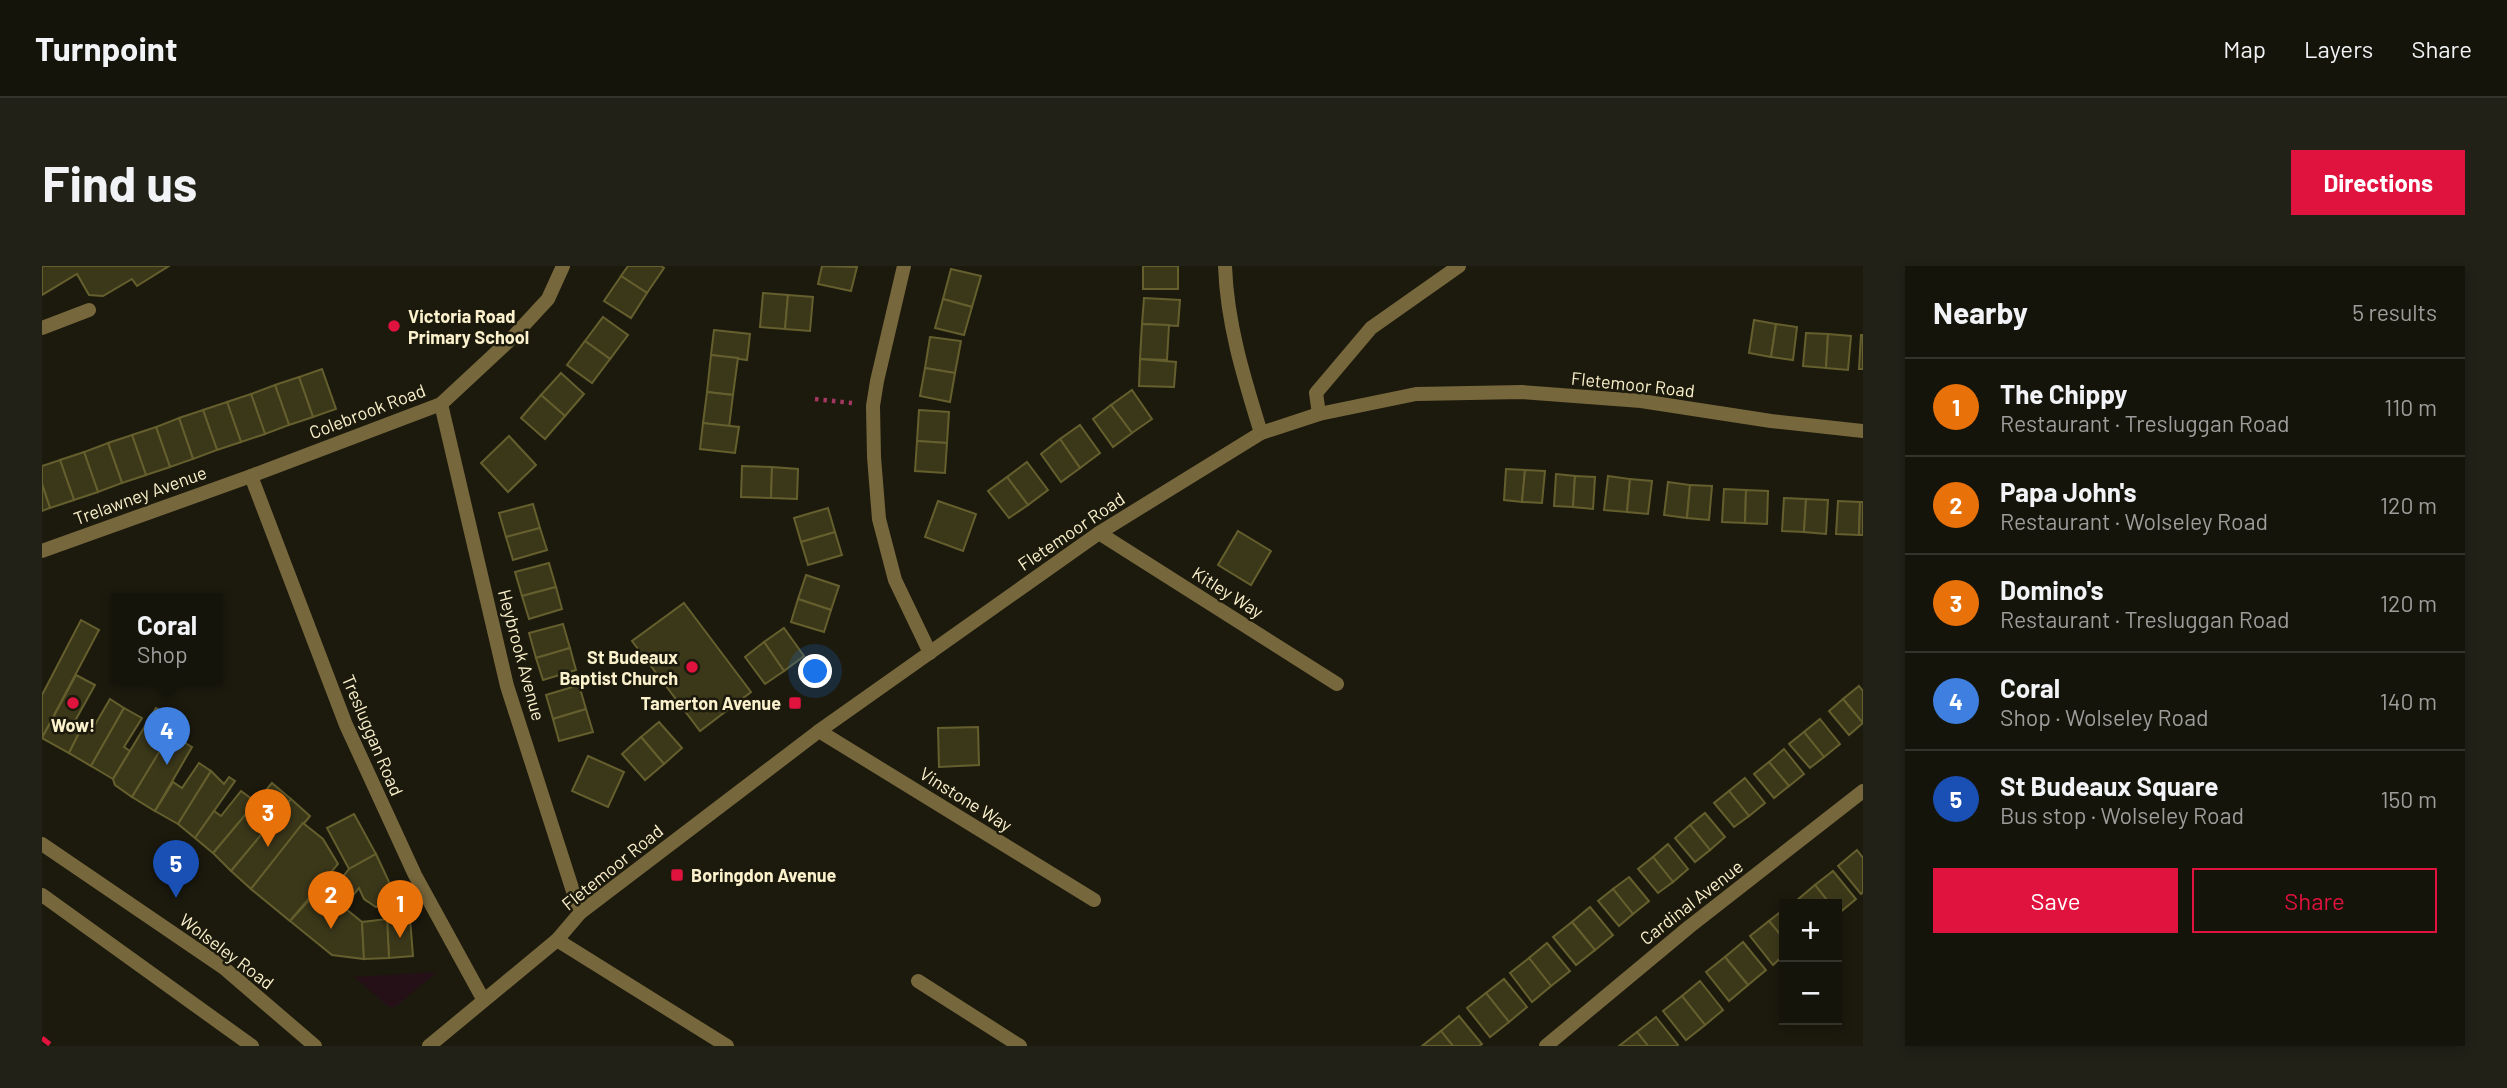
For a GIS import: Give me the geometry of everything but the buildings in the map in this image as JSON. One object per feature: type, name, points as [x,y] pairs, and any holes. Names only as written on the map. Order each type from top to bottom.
[{"type":"street","name":"Colebrook Road","points":[[251,476],[441,404],[512,338],[548,299],[563,266]]},
{"type":"street","points":[[904,266],[873,406],[879,519],[895,580],[930,653]]},
{"type":"street","points":[[1225,266],[1229,313],[1261,433]]},
{"type":"street","points":[[1320,414],[1316,393],[1371,328],[1459,266]]},
{"type":"street","points":[[42,328],[89,310]]},
{"type":"street","name":"Fletemoor Road","points":[[429,1046],[557,940],[580,913],[819,732],[1099,533],[1261,433],[1320,414],[1416,394],[1522,392],[1641,401],[1771,421],[1863,431]]},
{"type":"street","name":"Heybrook Avenue","points":[[441,404],[507,686],[580,913]]},
{"type":"street","name":"Trelawney Avenue","points":[[42,551],[251,476]]},
{"type":"street","name":"Tresluggan Road","points":[[251,476],[346,725],[415,875],[483,999]]},
{"type":"street","name":"Kitley Way","points":[[1099,533],[1337,684]]},
{"type":"street","name":"Vinstone Way","points":[[819,732],[1094,900]]},
{"type":"street","name":"Cardinal Avenue","points":[[1546,1046],[1689,927],[1863,790]]},
{"type":"street","name":"Wolseley Road","points":[[42,844],[224,968],[315,1046]]},
{"type":"street","points":[[42,895],[251,1046]]},
{"type":"street","points":[[557,940],[727,1046]]},
{"type":"street","points":[[918,981],[1020,1046]]},
{"type":"path","points":[[815,398],[873,406]]},
{"type":"shaded area","points":[[437,972],[395,1007],[389,1007],[354,977]]},
{"type":"railway","points":[[42,1038],[52,1046]]},
{"type":"place","name":"Victoria Road Primary School","points":[[394,326]]},
{"type":"place","name":"St Budeaux Baptist Church","points":[[692,667]]},
{"type":"place","name":"Wow!","points":[[73,703]]},
{"type":"place","name":"Tamerton Avenue","points":[[795,703]]},
{"type":"place","name":"Coral","points":[[167,765]]},
{"type":"place","name":"Domino's","points":[[268,847]]},
{"type":"place","name":"Boringdon Avenue","points":[[677,875]]},
{"type":"place","name":"St Budeaux Square","points":[[176,898]]},
{"type":"place","name":"Papa John's","points":[[331,929]]},
{"type":"place","name":"The Chippy","points":[[400,938]]}]
